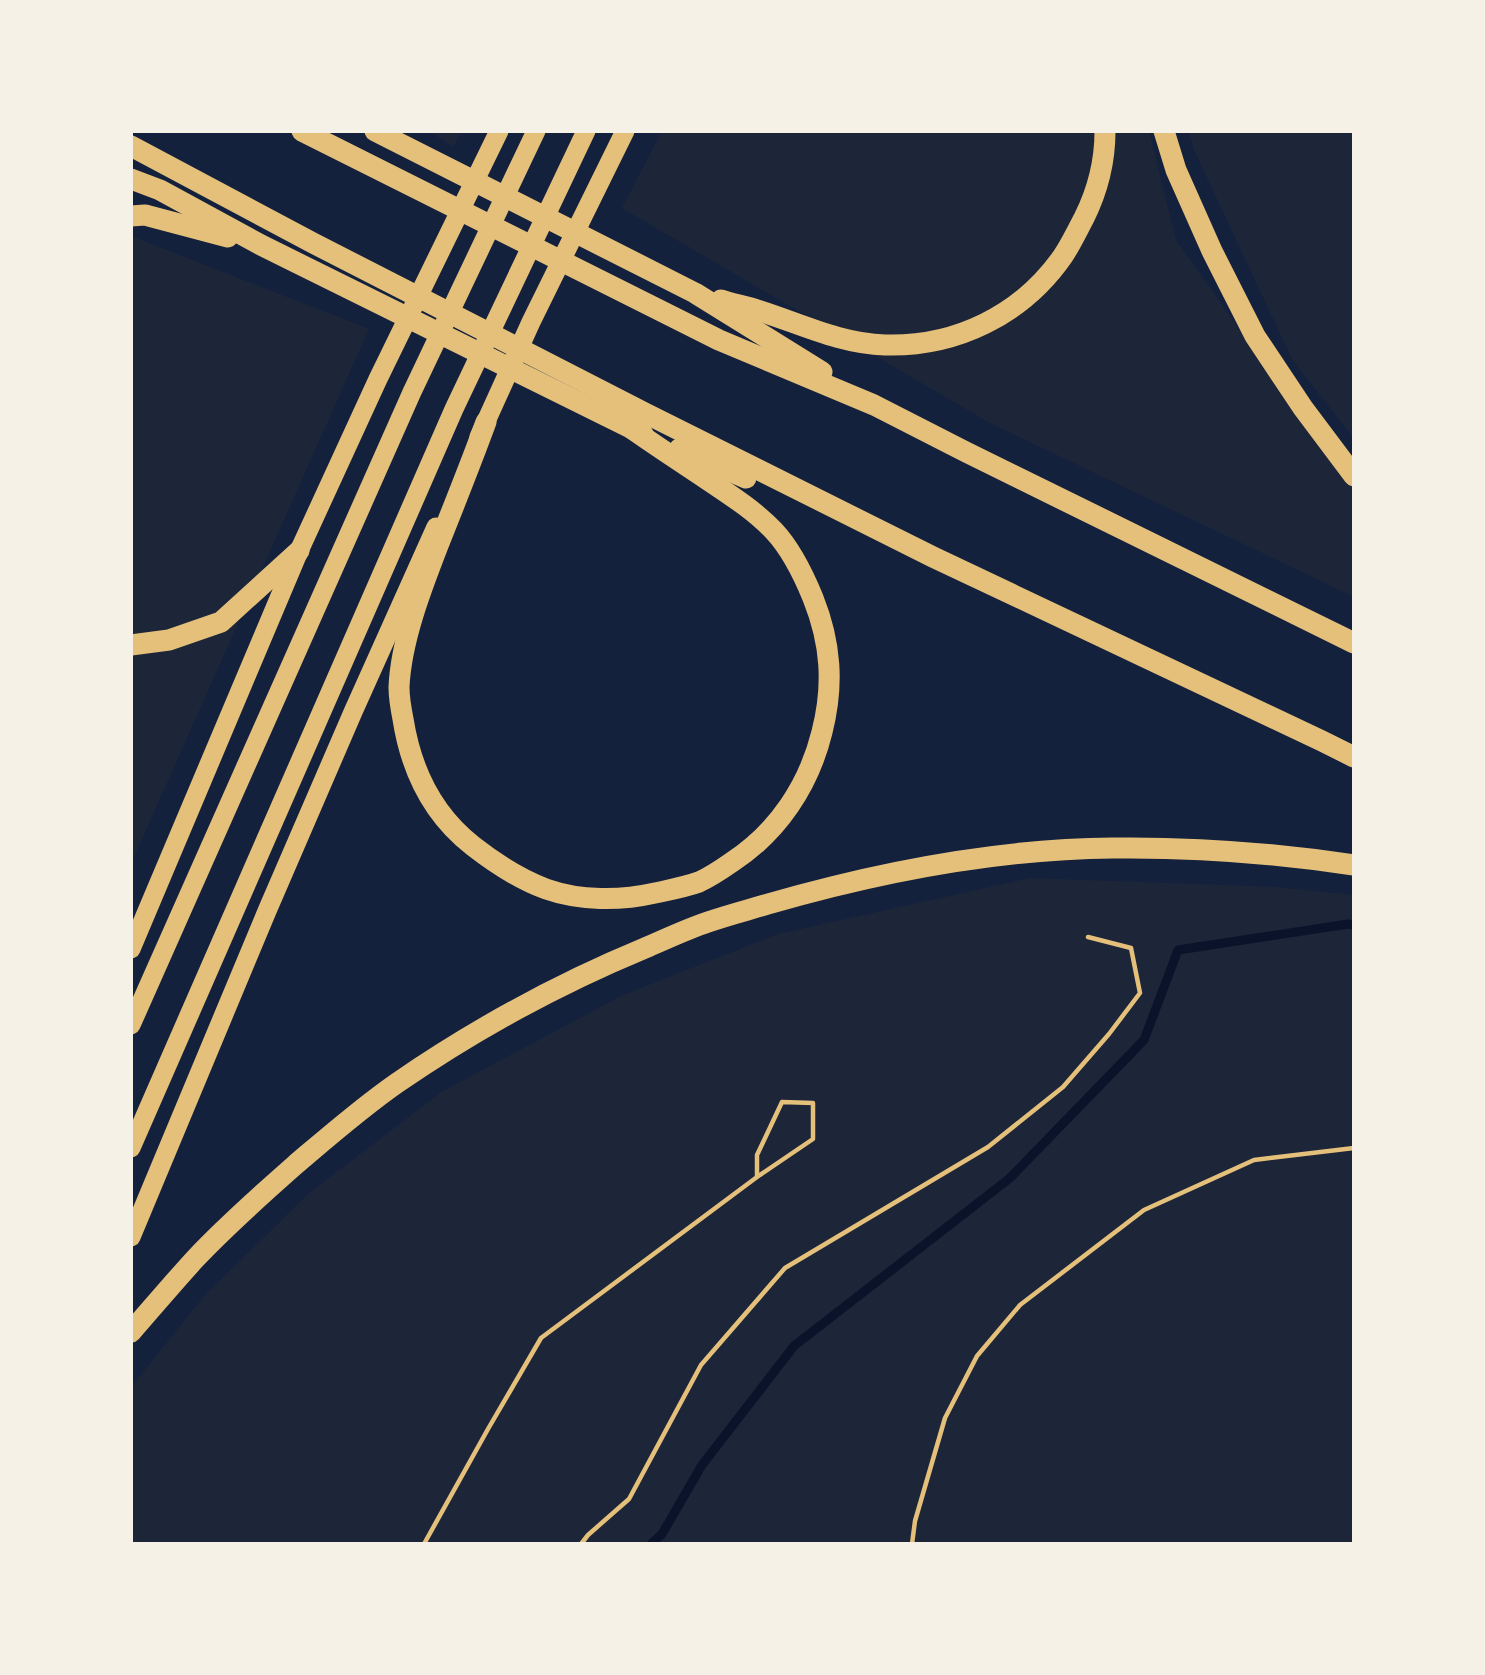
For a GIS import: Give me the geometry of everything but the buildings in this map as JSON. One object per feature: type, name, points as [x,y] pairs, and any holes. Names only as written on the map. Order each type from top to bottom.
[{"type":"highway","points":[[302,131],[719,340],[874,405],[1354,643]]},
{"type":"highway","points":[[131,949],[299,551],[378,379],[499,131]]},
{"type":"highway","points":[[131,1025],[412,393],[536,131]]},
{"type":"highway","points":[[131,1149],[454,409],[586,131]]},
{"type":"highway","points":[[131,1237],[358,699],[537,310],[625,131]]},
{"type":"highway","points":[[695,293],[757,310],[838,339],[883,345],[923,344],[955,337],[1004,313],[1024,299],[1063,256],[1089,208],[1105,147],[1105,131]]},
{"type":"highway","points":[[1164,131],[1176,170],[1255,336],[1303,408],[1354,476]]},
{"type":"highway","points":[[379,133],[695,293],[874,405]]},
{"type":"highway","points":[[131,146],[632,407],[933,557],[1354,758]]},
{"type":"highway","points":[[131,179],[160,190],[261,245],[632,429],[933,557]]},
{"type":"highway","points":[[131,216],[145,215],[261,245]]},
{"type":"highway","points":[[486,422],[419,594],[406,643],[399,687],[408,748],[431,800],[451,826],[491,860],[548,890],[606,899],[640,897],[700,881],[746,853],[763,838],[800,789],[813,763],[828,706],[830,680],[827,647],[820,616],[810,589],[776,533],[726,492],[632,429]]},
{"type":"highway","points":[[131,645],[169,640],[222,622],[299,551]]},
{"type":"highway","points":[[131,1332],[195,1258],[260,1195],[328,1136],[396,1083],[548,993],[599,967],[706,922],[892,872],[966,860],[1042,852],[1110,848],[1196,849],[1354,865]]},
{"type":"path","points":[[581,1544],[629,1499],[701,1365],[785,1268],[988,1147],[1063,1087],[1108,1034],[1140,993],[1131,948],[1088,937]]},
{"type":"path","points":[[424,1544],[541,1338],[757,1177],[813,1139],[813,1103],[782,1102],[757,1155],[757,1177]]},
{"type":"path","points":[[912,1544],[915,1521],[945,1418],[977,1356],[1020,1304],[1144,1210],[1254,1160],[1354,1148]]},
{"type":"shaded area","points":[[429,131],[462,131],[453,147]]},
{"type":"shaded area","points":[[662,131],[1149,131],[1176,240],[1354,490],[1354,597],[988,422],[622,208]]},
{"type":"shaded area","points":[[1188,131],[1354,131],[1354,439],[1292,359],[1194,150]]},
{"type":"shaded area","points":[[131,236],[369,329],[131,864]]},
{"type":"shaded area","points":[[1030,878],[1276,887],[1354,895],[1354,1544],[131,1544],[131,1387],[204,1296],[310,1192],[443,1091],[623,995],[778,934]]},
{"type":"waterway","points":[[651,1544],[662,1534],[702,1465],[794,1346],[1010,1178],[1144,1040],[1178,950],[1354,925]]}]
